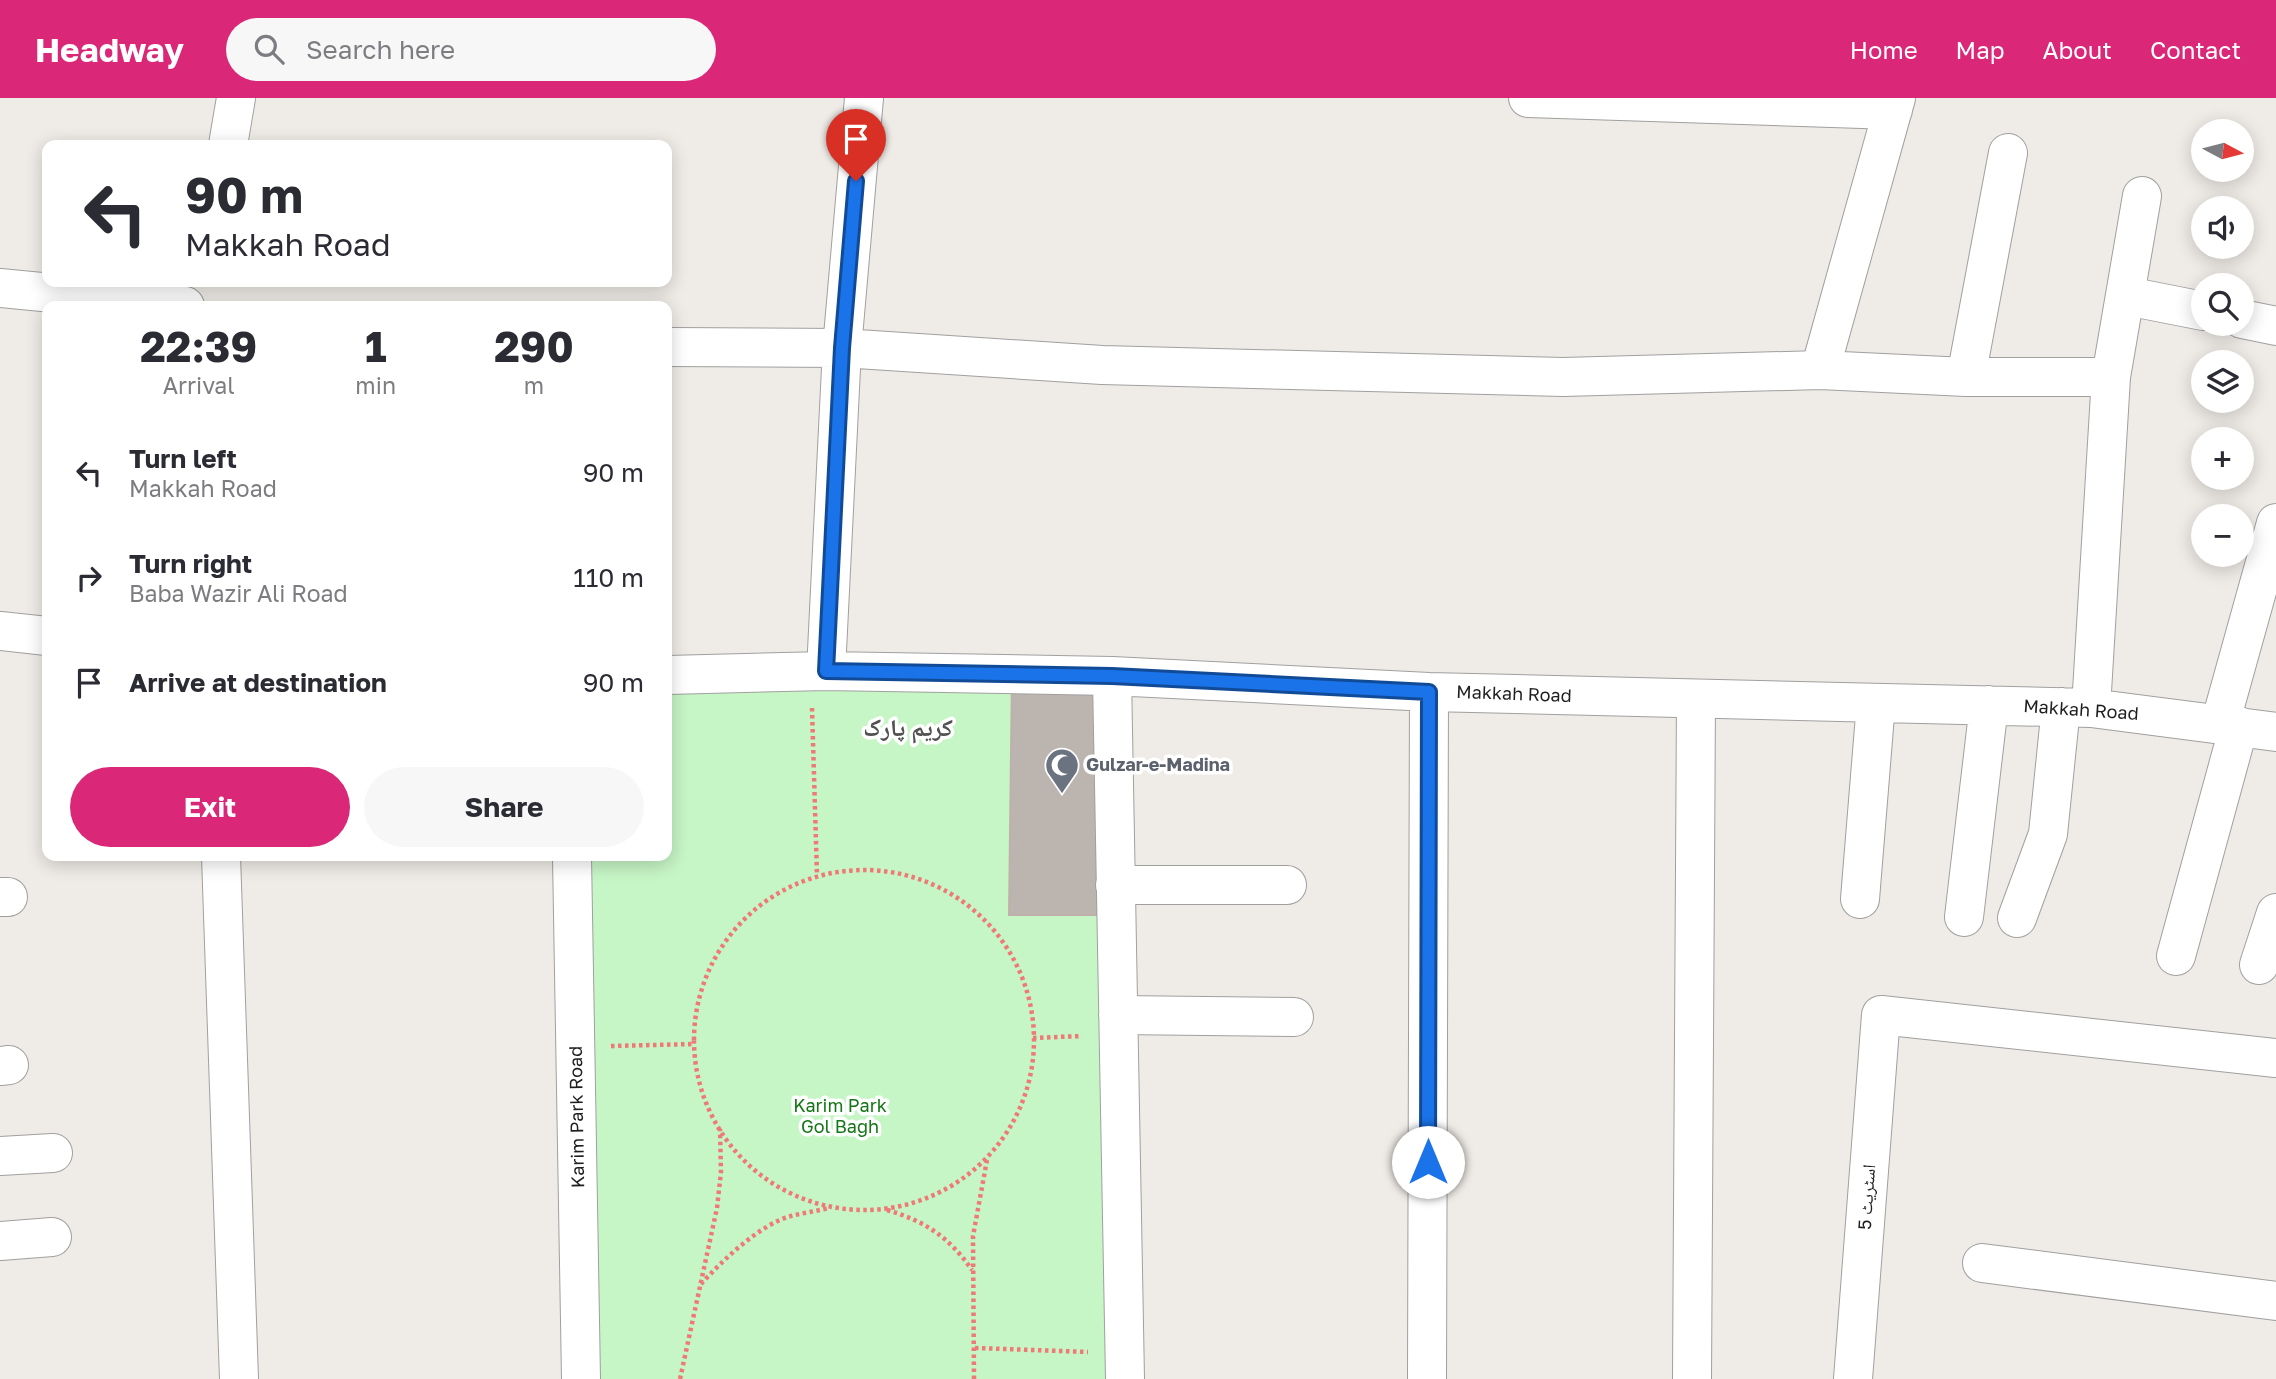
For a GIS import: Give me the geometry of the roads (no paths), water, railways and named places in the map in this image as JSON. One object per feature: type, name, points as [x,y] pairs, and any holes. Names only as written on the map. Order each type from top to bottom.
[{"type":"street","points":[[229,140],[236,98]]},
{"type":"street","points":[[819,671],[842,348],[864,98]]},
{"type":"street","points":[[1528,98],[1894,104],[1820,370]]},
{"type":"street","points":[[1966,377],[2008,153]]},
{"type":"street","points":[[2017,918],[2048,834],[2076,707],[2110,377],[2142,196]]},
{"type":"street","points":[[0,288],[134,301]]},
{"type":"street","points":[[2126,296],[2191,309]]},
{"type":"street","points":[[2254,321],[2276,326]]},
{"type":"street","points":[[672,347],[842,348],[1102,365],[1563,377],[1820,370],[1966,377],[2110,377]]},
{"type":"street","points":[[2176,956],[2276,523]]},
{"type":"street","points":[[0,631],[42,635]]},
{"type":"street","name":"Makkah Road","points":[[672,676],[819,671],[1112,676],[1429,692],[2076,707],[2276,732]]},
{"type":"street","points":[[1112,676],[1125,1366]]},
{"type":"street","points":[[1427,1379],[1429,692]]},
{"type":"street","points":[[1692,1379],[1696,699]]},
{"type":"street","points":[[1860,898],[1876,703]]},
{"type":"street","points":[[1964,917],[1989,705]]},
{"type":"street","points":[[221,861],[239,1379]]},
{"type":"street","name":"Karim Park Road","points":[[572,861],[581,1379]]},
{"type":"street","points":[[1115,885],[1287,885]]},
{"type":"street","points":[[2259,965],[2276,914]]},
{"type":"street","name":"اسٹریٹ 5","points":[[1853,1379],[1881,1015],[2276,1058]]},
{"type":"street","points":[[1118,1025],[1294,1017]]},
{"type":"street","points":[[0,1156],[53,1153]]},
{"type":"street","points":[[0,1241],[52,1237]]},
{"type":"street","points":[[1982,1263],[2276,1301]]},
{"type":"place","name":"Gulzar-e-Madina","points":[[1062,795]]},
{"type":"district","name":"کریم پارک","points":[[908,728]]},
{"type":"park label","name":"Karim Park Gol Bagh","points":[[840,1116]]}]
